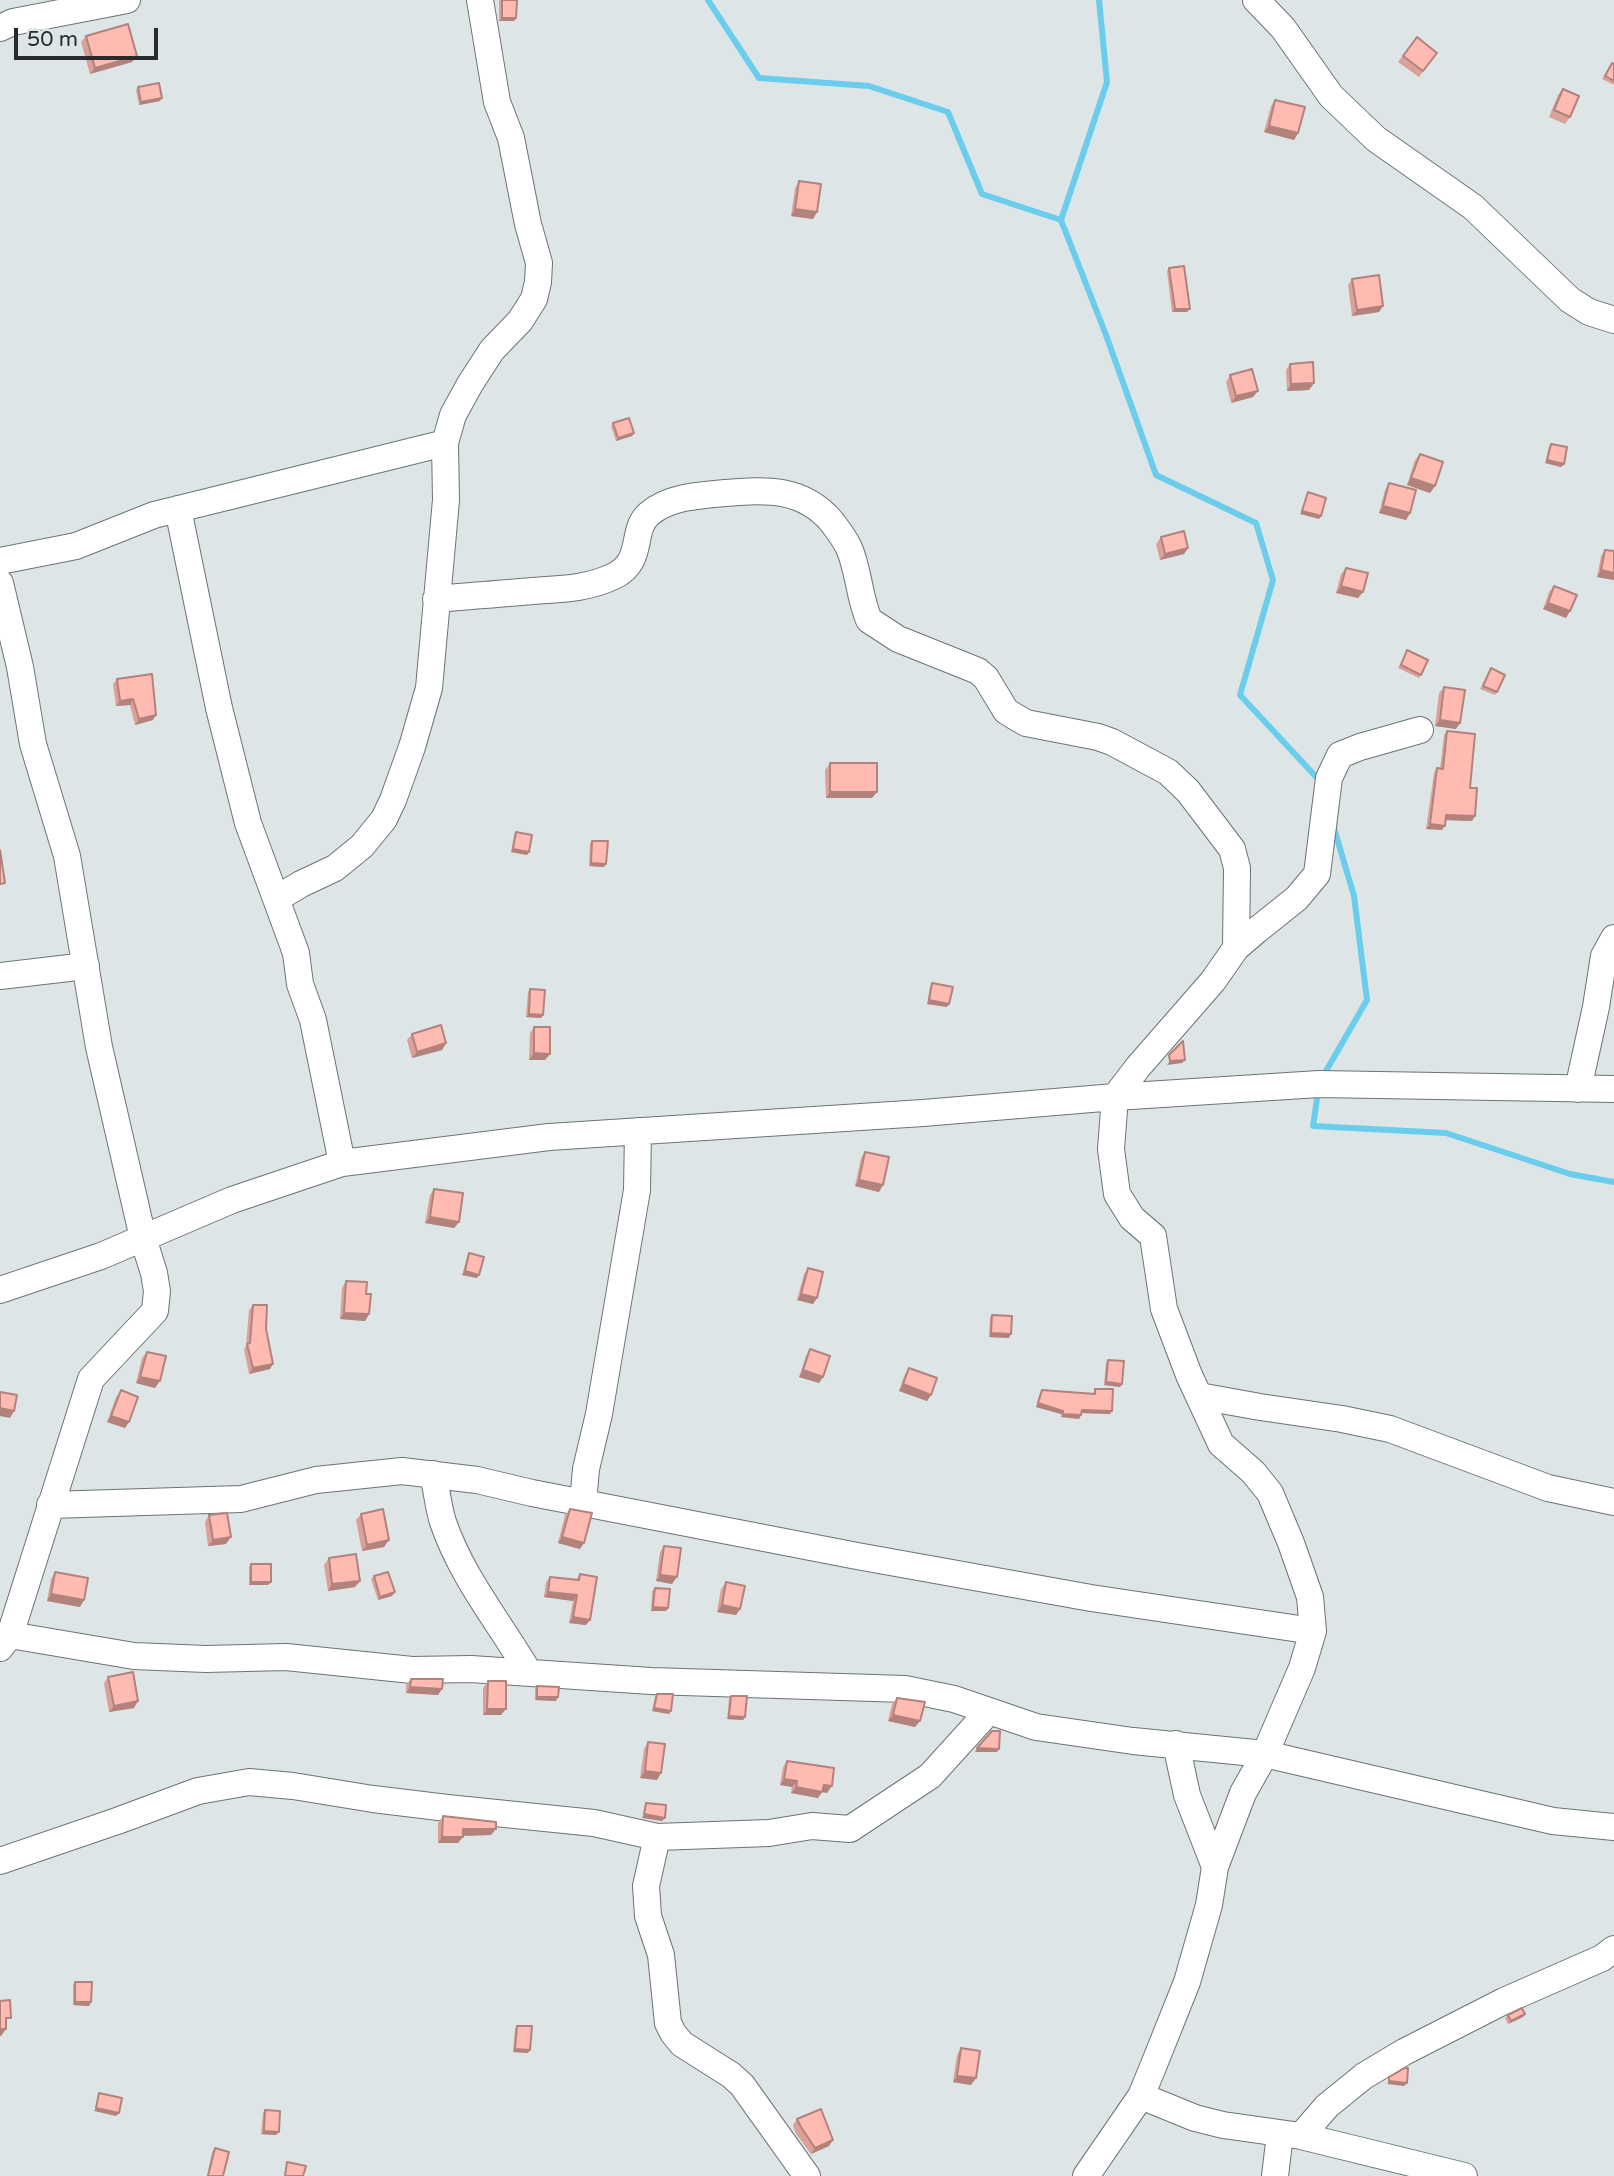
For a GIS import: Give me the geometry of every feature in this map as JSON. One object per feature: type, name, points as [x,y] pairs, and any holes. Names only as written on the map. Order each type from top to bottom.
[{"type":"street","points":[[0,28],[13,22],[127,0]]},
{"type":"street","points":[[276,899],[335,868],[362,846],[384,819],[393,800],[429,688],[446,500],[445,443],[453,415],[492,350],[520,321],[534,299],[538,282],[539,263],[528,224],[511,138],[497,102],[480,0]]},
{"type":"street","points":[[1256,0],[1283,28],[1331,96],[1376,139],[1473,207],[1570,300],[1589,312],[1614,320]]},
{"type":"street","points":[[0,561],[76,546],[154,515],[445,443]]},
{"type":"street","points":[[436,599],[589,586],[617,575],[629,565],[635,555],[643,518],[669,503],[705,495],[738,492],[772,491],[797,496],[821,510],[849,548],[869,620],[898,639],[978,671],[986,678],[1006,710],[1026,723],[1112,742],[1168,772],[1188,791],[1231,849],[1234,858],[1238,894],[1236,948]]},
{"type":"street","points":[[178,509],[219,708],[248,823],[284,927],[296,953],[300,984],[313,1020],[342,1163]]},
{"type":"street","points":[[0,583],[20,667],[33,744],[67,856],[99,1047],[143,1238],[155,1273],[157,1291],[155,1311],[91,1379],[5,1642],[134,1656],[206,1659],[286,1657],[412,1670],[471,1669],[651,1681],[905,1689],[954,1699],[1036,1727],[1133,1741],[1265,1754],[1553,1821],[1614,1827]]},
{"type":"street","points":[[1086,2176],[1141,2096],[1187,1982],[1209,1905],[1215,1867],[1243,1793],[1265,1754],[1302,1668],[1313,1632],[1310,1597],[1270,1493],[1253,1472],[1221,1444],[1189,1375],[1164,1309],[1153,1236],[1132,1218],[1117,1194],[1111,1149],[1115,1097],[1213,981],[1236,948],[1297,898],[1317,874],[1329,778],[1340,755],[1420,730]]},
{"type":"street","points":[[1578,1089],[1604,956],[1614,938]]},
{"type":"street","points":[[0,976],[86,966]]},
{"type":"street","points":[[0,1290],[102,1256],[232,1200],[342,1163],[550,1137],[1319,1084],[1614,1089]]},
{"type":"street","points":[[583,1503],[586,1469],[599,1414],[637,1189],[638,1131]]},
{"type":"street","points":[[1199,1396],[1390,1429],[1548,1488],[1614,1502]]},
{"type":"street","points":[[50,1505],[240,1499],[316,1480],[402,1471],[433,1474],[477,1480],[857,1556],[1052,1591],[1313,1632]]},
{"type":"street","points":[[433,1474],[443,1521],[460,1562],[529,1673]]},
{"type":"street","points":[[0,1861],[198,1791],[249,1782],[293,1786],[385,1801],[594,1823],[657,1837],[769,1833],[812,1826],[850,1829],[930,1776],[989,1711]]},
{"type":"street","points":[[1175,1744],[1187,1795],[1215,1867]]},
{"type":"street","points":[[657,1837],[646,1886],[648,1916],[661,1955],[668,2022],[673,2034],[682,2044],[731,2074],[742,2085],[807,2176]]},
{"type":"street","points":[[1275,2176],[1290,2135],[1364,2076],[1404,2052],[1504,2001],[1602,1958],[1614,1949]]},
{"type":"street","points":[[1141,2096],[1195,2118],[1223,2125],[1290,2135],[1464,2176]]},
{"type":"building","points":[[502,0],[517,0],[516,18],[502,18]]},
{"type":"building","points":[[128,24],[137,56],[95,68],[86,36]]},
{"type":"building","points":[[1417,37],[1437,53],[1423,71],[1403,56]]},
{"type":"building","points":[[1612,63],[1614,64],[1614,81],[1605,76]]},
{"type":"building","points":[[159,83],[162,98],[141,102],[138,87]]},
{"type":"building","points":[[1563,89],[1579,96],[1570,117],[1554,110]]},
{"type":"building","points":[[1275,100],[1305,107],[1298,133],[1269,126]]},
{"type":"building","points":[[799,181],[821,184],[817,212],[795,209]]},
{"type":"building","points":[[1184,266],[1190,309],[1175,309],[1169,268]]},
{"type":"building","points":[[1379,275],[1383,306],[1357,310],[1352,279]]},
{"type":"building","points":[[1313,362],[1314,383],[1291,384],[1290,364]]},
{"type":"building","points":[[1252,369],[1258,391],[1236,396],[1230,375]]},
{"type":"building","points":[[629,418],[634,433],[618,438],[613,423]]},
{"type":"building","points":[[1551,444],[1567,447],[1564,464],[1547,460]]},
{"type":"building","points":[[1420,454],[1443,462],[1435,486],[1411,478]]},
{"type":"building","points":[[1389,483],[1416,490],[1410,513],[1383,506]]},
{"type":"building","points":[[1308,492],[1326,498],[1321,516],[1302,511]]},
{"type":"building","points":[[1184,531],[1188,548],[1165,554],[1161,537]]},
{"type":"building","points":[[1605,550],[1614,551],[1614,573],[1601,570]]},
{"type":"building","points":[[1346,568],[1368,573],[1363,592],[1341,586]]},
{"type":"building","points":[[1554,586],[1577,595],[1570,611],[1548,603]]},
{"type":"building","points":[[1407,650],[1428,660],[1421,675],[1401,665]]},
{"type":"building","points":[[1491,668],[1505,675],[1497,692],[1483,686]]},
{"type":"building","points":[[152,674],[156,715],[139,719],[133,699],[120,701],[117,679]]},
{"type":"building","points":[[1444,687],[1465,690],[1460,723],[1440,720]]},
{"type":"building","points":[[1447,731],[1475,734],[1470,788],[1477,788],[1475,816],[1446,815],[1445,826],[1430,824],[1437,768],[1443,769]]},
{"type":"building","points":[[830,763],[877,763],[877,792],[830,792]]},
{"type":"building","points":[[516,832],[532,835],[529,852],[513,849]]},
{"type":"building","points":[[592,841],[608,841],[606,864],[591,863]]},
{"type":"building","points":[[0,850],[5,883],[0,884]]},
{"type":"building","points":[[932,983],[953,987],[949,1004],[929,1000]]},
{"type":"building","points":[[530,989],[545,990],[543,1015],[529,1014]]},
{"type":"building","points":[[441,1025],[446,1043],[417,1052],[412,1034]]},
{"type":"building","points":[[534,1027],[550,1027],[550,1054],[534,1053]]},
{"type":"building","points":[[1183,1041],[1185,1060],[1170,1061],[1169,1055]]},
{"type":"building","points":[[865,1152],[889,1157],[883,1185],[859,1180]]},
{"type":"building","points":[[434,1189],[463,1193],[459,1222],[430,1217]]},
{"type":"building","points":[[469,1253],[484,1257],[479,1275],[465,1271]]},
{"type":"building","points":[[808,1268],[823,1272],[817,1298],[801,1294]]},
{"type":"building","points":[[346,1281],[367,1282],[366,1294],[371,1294],[369,1314],[344,1313]]},
{"type":"building","points":[[253,1305],[267,1305],[266,1329],[273,1364],[253,1368],[247,1344],[250,1343]]},
{"type":"building","points":[[992,1315],[1012,1316],[1011,1334],[991,1333]]},
{"type":"building","points":[[810,1349],[830,1356],[823,1377],[803,1370]]},
{"type":"building","points":[[147,1352],[166,1356],[160,1381],[140,1377]]},
{"type":"building","points":[[1108,1360],[1124,1361],[1122,1384],[1106,1382]]},
{"type":"building","points":[[909,1368],[937,1378],[931,1395],[903,1384]]},
{"type":"building","points":[[1095,1389],[1113,1389],[1112,1411],[1082,1410],[1081,1415],[1063,1414],[1063,1411],[1038,1403],[1042,1390],[1095,1394]]},
{"type":"building","points":[[121,1390],[138,1397],[129,1422],[111,1416]]},
{"type":"building","points":[[0,1392],[17,1395],[14,1411],[0,1408]]},
{"type":"building","points":[[383,1509],[389,1540],[367,1545],[361,1514]]},
{"type":"building","points":[[570,1509],[592,1513],[584,1543],[562,1537]]},
{"type":"building","points":[[227,1513],[231,1537],[213,1540],[209,1515]]},
{"type":"building","points":[[664,1546],[681,1548],[677,1577],[660,1575]]},
{"type":"building","points":[[356,1554],[360,1581],[332,1584],[329,1558]]},
{"type":"building","points":[[251,1564],[271,1564],[271,1582],[251,1582]]},
{"type":"building","points":[[55,1572],[88,1578],[84,1600],[51,1594]]},
{"type":"building","points":[[388,1572],[395,1592],[380,1597],[374,1576]]},
{"type":"building","points":[[580,1574],[597,1577],[590,1620],[573,1617],[577,1595],[548,1592],[550,1577],[579,1580]]},
{"type":"building","points":[[726,1582],[745,1586],[740,1609],[722,1605]]},
{"type":"building","points":[[655,1588],[670,1589],[668,1608],[653,1607]]},
{"type":"building","points":[[133,1672],[138,1701],[114,1706],[108,1677]]},
{"type":"building","points":[[411,1679],[443,1679],[442,1689],[410,1687]]},
{"type":"building","points":[[488,1681],[506,1681],[506,1709],[487,1709]]},
{"type":"building","points":[[537,1686],[559,1687],[558,1697],[537,1697]]},
{"type":"building","points":[[657,1694],[673,1694],[671,1711],[654,1708]]},
{"type":"building","points":[[731,1696],[747,1696],[745,1717],[729,1716]]},
{"type":"building","points":[[897,1698],[925,1702],[920,1721],[893,1715]]},
{"type":"building","points":[[992,1731],[1000,1731],[999,1749],[977,1748]]},
{"type":"building","points":[[648,1742],[665,1744],[661,1773],[645,1771]]},
{"type":"building","points":[[787,1761],[834,1768],[832,1786],[824,1785],[822,1792],[796,1787],[797,1781],[784,1779]]},
{"type":"building","points":[[646,1803],[666,1805],[665,1818],[644,1814]]},
{"type":"building","points":[[443,1816],[496,1822],[496,1829],[463,1829],[463,1837],[442,1837]]},
{"type":"building","points":[[75,1982],[92,1982],[91,2002],[75,2002]]},
{"type":"building","points":[[10,2000],[11,2018],[6,2018],[6,2029],[0,2029],[0,2001]]},
{"type":"building","points":[[1522,2008],[1525,2014],[1511,2021],[1508,2015]]},
{"type":"building","points":[[517,2026],[532,2026],[530,2050],[515,2049]]},
{"type":"building","points":[[961,2048],[980,2051],[976,2078],[957,2076]]},
{"type":"building","points":[[1408,2068],[1407,2083],[1389,2081],[1389,2077]]},
{"type":"building","points":[[99,2093],[122,2098],[119,2113],[96,2108]]},
{"type":"building","points":[[821,2109],[833,2140],[815,2148],[797,2119]]},
{"type":"building","points":[[265,2110],[280,2111],[279,2132],[264,2131]]},
{"type":"building","points":[[215,2148],[229,2152],[223,2176],[208,2176]]},
{"type":"building","points":[[287,2162],[306,2166],[303,2176],[285,2176]]},
{"type":"waterway","points":[[708,0],[759,78],[869,86],[948,112],[982,194],[1061,220]]},
{"type":"waterway","points":[[1099,0],[1107,82],[1061,220],[1156,475],[1256,523],[1273,580],[1240,695],[1320,781]]},
{"type":"waterway","points":[[1322,1078],[1367,1000],[1354,896],[1334,828]]},
{"type":"waterway","points":[[1318,1092],[1313,1126],[1446,1133],[1570,1174],[1614,1182]]}]
